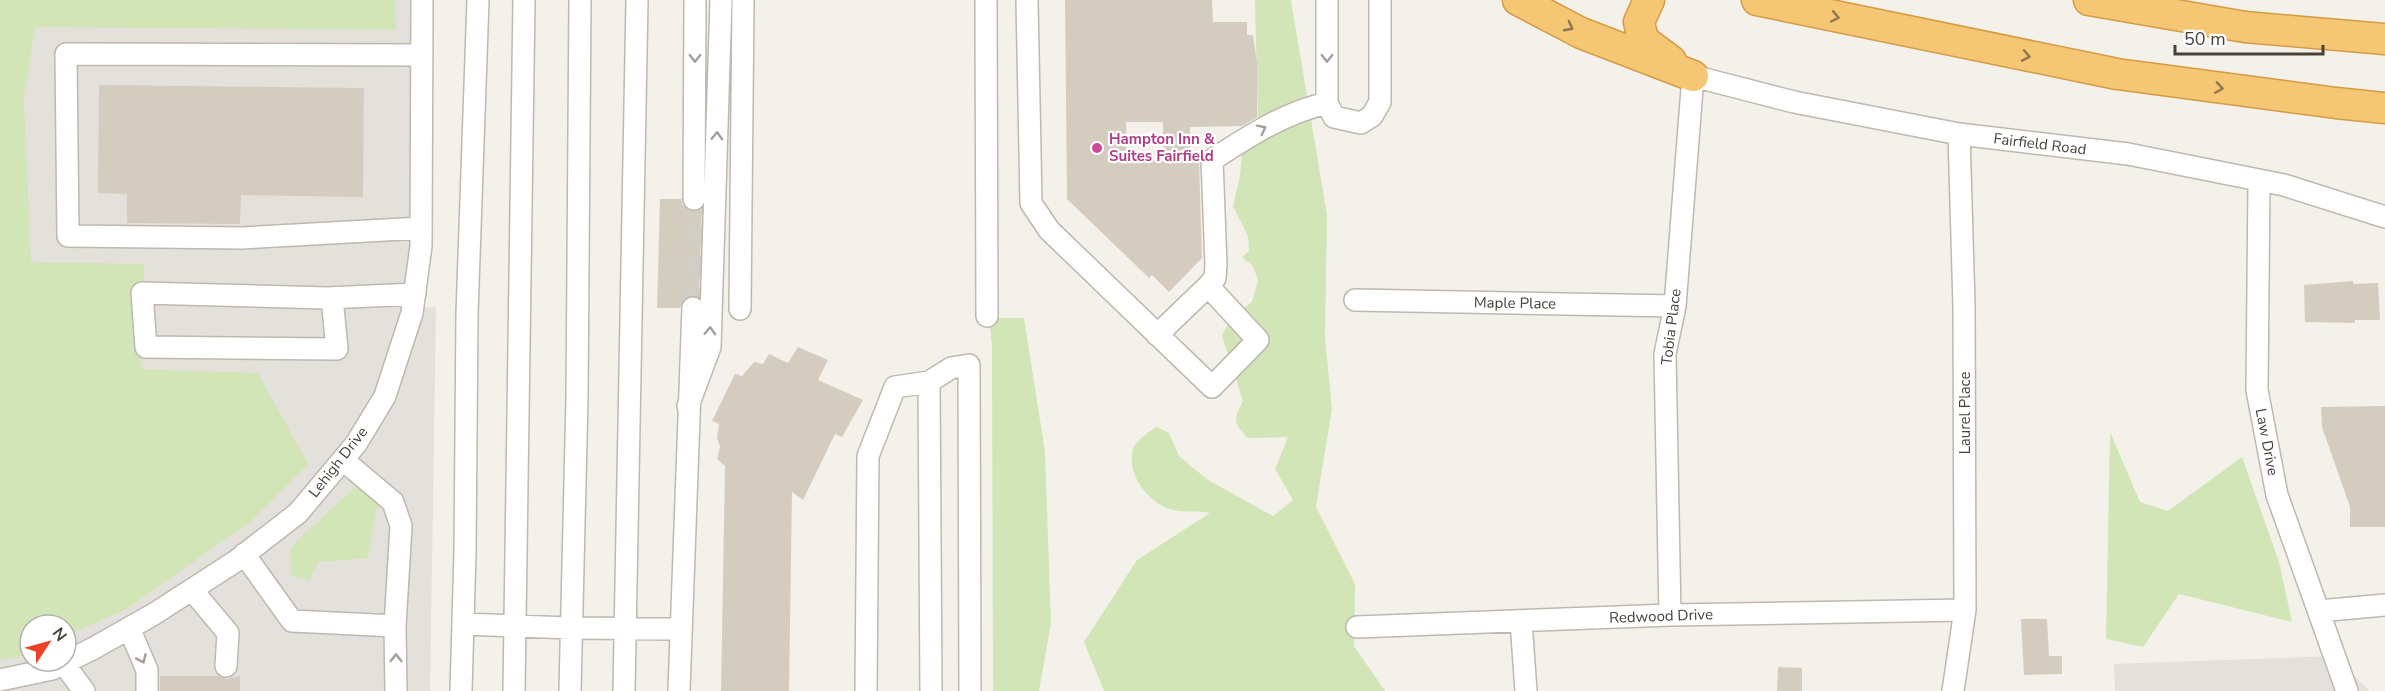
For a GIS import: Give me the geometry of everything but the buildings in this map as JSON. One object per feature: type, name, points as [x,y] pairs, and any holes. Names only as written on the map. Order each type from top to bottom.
[{"type":"highway","points":[[1518,0],[1581,33],[1693,76]]},
{"type":"highway","points":[[1649,0],[1639,22],[1643,40],[1693,76]]},
{"type":"highway","points":[[1758,0],[2117,74],[2336,104],[2385,108]]},
{"type":"highway","points":[[2090,0],[2161,6],[2245,27],[2384,37]]},
{"type":"street","name":"Lehigh Drive","points":[[78,656],[192,590],[298,513],[356,444],[385,396],[412,313],[421,246],[422,0]]},
{"type":"street","points":[[461,691],[467,314],[478,0]]},
{"type":"street","points":[[514,691],[524,0]]},
{"type":"street","points":[[570,691],[577,398],[580,0]]},
{"type":"street","points":[[624,691],[637,0]]},
{"type":"street","points":[[694,199],[695,0]]},
{"type":"street","points":[[688,406],[710,347],[721,0]]},
{"type":"street","points":[[740,309],[743,0]]},
{"type":"street","points":[[986,0],[987,316]]},
{"type":"street","points":[[1027,0],[1031,203],[1050,230],[1212,387],[1258,340],[1208,286]]},
{"type":"street","points":[[1327,0],[1327,103],[1334,117],[1361,123],[1372,116],[1380,102],[1380,0]]},
{"type":"street","points":[[421,228],[242,238],[68,236],[66,54],[422,54]]},
{"type":"street","name":"Fairfield Road","points":[[1693,76],[1794,102],[1959,134],[2128,154],[2284,185],[2385,217]]},
{"type":"street","name":"Tobia Place","points":[[1670,615],[1665,354],[1675,306],[1693,76]]},
{"type":"street","points":[[1157,335],[1215,278],[1212,160],[1264,127],[1302,109],[1327,103]]},
{"type":"street","name":"Laurel Place","points":[[1953,691],[1965,610],[1964,306],[1959,134]]},
{"type":"street","name":"Law Drive","points":[[2259,181],[2256,390],[2277,495],[2347,691]]},
{"type":"street","points":[[332,298],[337,349],[146,347],[142,293],[332,298],[415,294]]},
{"type":"street","name":"Maple Place","points":[[1355,300],[1675,306]]},
{"type":"street","points":[[679,691],[693,308]]},
{"type":"street","points":[[866,691],[868,456],[895,387],[929,382],[951,368],[969,365],[970,691]]},
{"type":"street","points":[[929,382],[931,691]]},
{"type":"street","points":[[343,460],[393,502],[401,526],[395,626],[396,691]]},
{"type":"street","points":[[244,554],[291,621],[395,626]]},
{"type":"street","points":[[192,590],[228,633],[226,666]]},
{"type":"street","points":[[2319,611],[2385,604]]},
{"type":"street","name":"Redwood Drive","points":[[1358,627],[1670,615],[1965,610]]},
{"type":"street","points":[[1521,621],[1526,691]]},
{"type":"street","points":[[463,624],[681,629]]},
{"type":"street","points":[[129,628],[147,670],[147,691]]},
{"type":"street","name":"Lehigh Drive","points":[[0,680],[33,673]]},
{"type":"street","points":[[71,673],[84,691]]},
{"type":"shaded area","points":[[0,0],[416,0],[408,308],[436,307],[430,691],[0,691]]},
{"type":"shaded area","points":[[2333,656],[2370,691],[2115,691],[2114,664]]},
{"type":"green space","points":[[0,0],[395,0],[396,30],[35,27],[24,99],[31,262],[144,264],[142,369],[258,373],[308,464],[250,522],[126,609],[78,631],[78,613],[18,613],[18,657],[0,660]]},
{"type":"green space","points":[[1255,0],[1291,0],[1327,215],[1325,338],[1332,409],[1316,507],[1355,584],[1354,646],[1385,691],[1104,691],[1084,642],[1137,560],[1210,513],[1173,510],[1149,496],[1134,472],[1132,454],[1135,445],[1156,427],[1168,432],[1180,457],[1208,480],[1273,516],[1293,500],[1275,469],[1288,437],[1248,438],[1237,424],[1237,413],[1243,401],[1222,336],[1231,318],[1252,302],[1258,280],[1253,266],[1242,257],[1249,251],[1248,236],[1233,206],[1240,175],[1244,134],[1258,126]]},
{"type":"green space","points":[[989,318],[1024,318],[1045,452],[1051,623],[1039,691],[993,691],[992,345]]},
{"type":"green space","points":[[2110,432],[2140,502],[2168,511],[2242,457],[2279,562],[2292,622],[2179,594],[2143,647],[2106,639]]},
{"type":"green space","points":[[362,487],[387,503],[376,509],[368,558],[318,562],[310,580],[291,576],[290,551],[296,542],[353,489]]},
{"type":"tunnel","points":[[693,308],[694,199]]},
{"type":"place","name":"Hampton Inn & Suites Fairfield","points":[[1097,148]]}]
